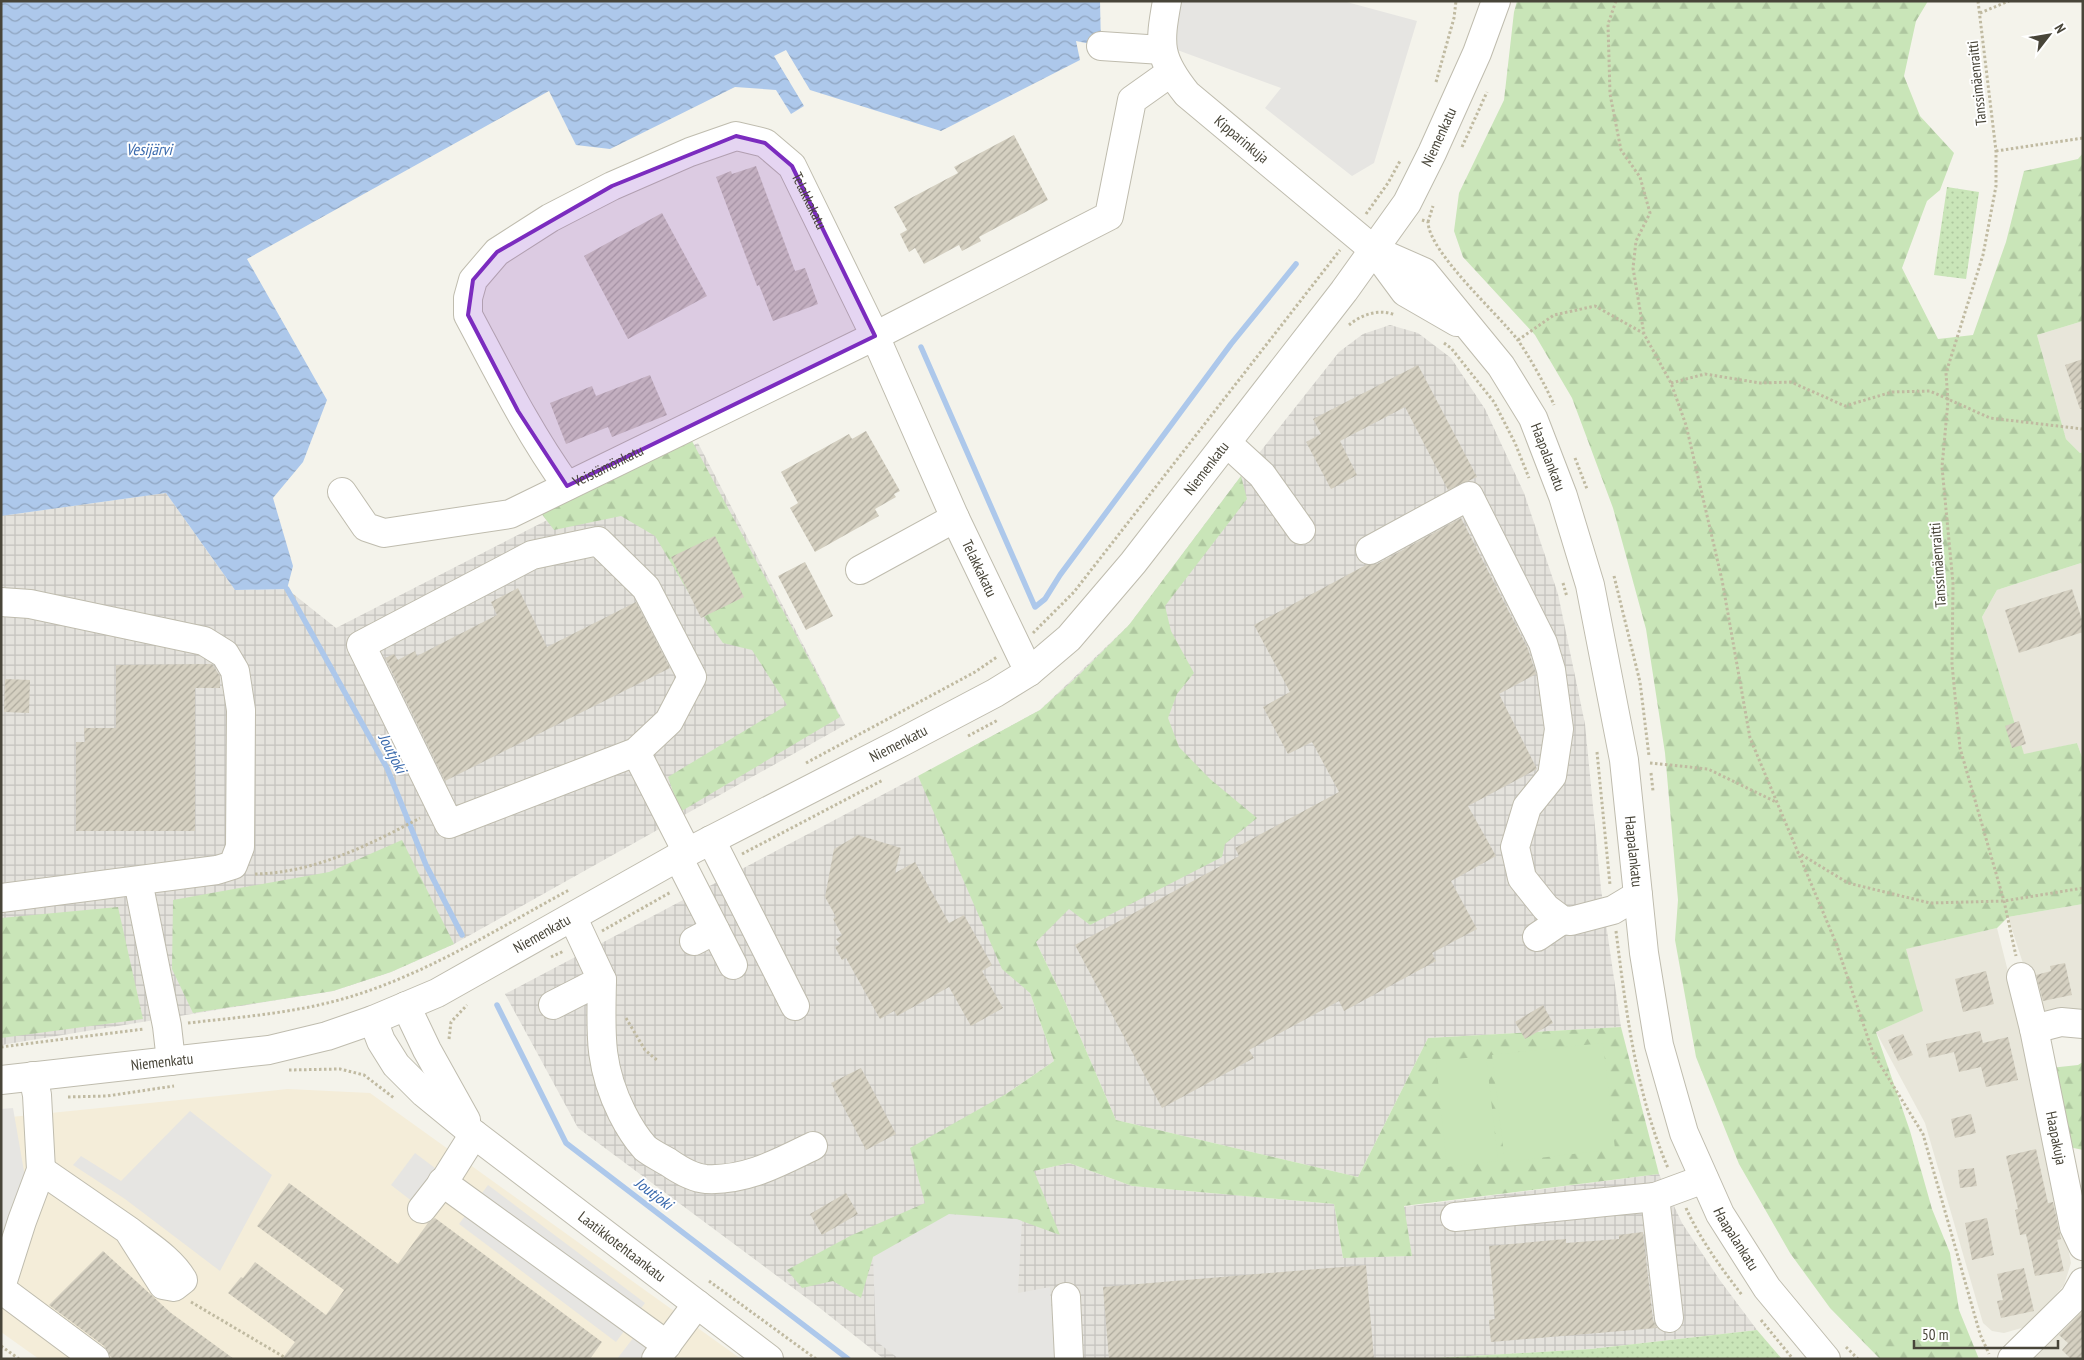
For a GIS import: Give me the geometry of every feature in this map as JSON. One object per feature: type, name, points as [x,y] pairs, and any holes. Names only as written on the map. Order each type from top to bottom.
[{"type":"street","points":[[1102,46],[1166,61],[1161,32],[1167,1]]},
{"type":"street","name":"Niemenkatu","points":[[1,1080],[35,1086],[170,1061],[269,1050],[326,1036],[373,1020],[578,930],[700,853],[995,693],[1029,672],[1076,630],[1134,563],[1374,250],[1406,203],[1432,153],[1477,53],[1496,1]]},
{"type":"street","name":"Kipparinkuja","points":[[1166,61],[1187,94],[1374,250]]},
{"type":"street","name":"Veistämönkatu","points":[[342,492],[366,527],[384,533],[510,514],[875,336],[1109,216],[1132,100],[1166,61]]},
{"type":"street","name":"Telakkakatu","points":[[567,486],[548,460],[514,402],[468,315],[468,298],[474,280],[497,252],[550,218],[612,186],[690,152],[736,136],[765,143],[792,166],[875,336],[955,518],[1029,672]]},
{"type":"street","name":"Haapalankatu","points":[[1374,250],[1405,292],[1471,330],[1501,366],[1533,418],[1563,496],[1590,585],[1624,760],[1644,953],[1659,1045],[1684,1133],[1720,1214],[1767,1288],[1826,1359]]},
{"type":"street","points":[[1226,443],[1262,476],[1301,530]]},
{"type":"street","points":[[1370,550],[1469,496],[1543,643],[1551,670],[1559,729],[1552,776],[1527,806],[1515,847],[1522,878],[1546,908],[1562,920],[1571,921],[1613,910],[1638,895]]},
{"type":"street","points":[[860,570],[955,518]]},
{"type":"street","points":[[598,541],[646,588],[692,677],[668,721],[636,752],[449,824],[361,645],[532,555],[598,541]]},
{"type":"street","points":[[1,602],[30,604],[204,641],[225,654],[236,671],[241,710],[240,847],[233,865],[217,870],[1,898]]},
{"type":"street","points":[[636,752],[795,1006]]},
{"type":"street","points":[[700,853],[691,881],[705,935],[733,965]]},
{"type":"street","points":[[138,881],[167,1026],[170,1061]]},
{"type":"street","points":[[1537,937],[1562,920]]},
{"type":"street","points":[[578,930],[602,980],[601,1023],[603,1062],[611,1092],[628,1125],[646,1148],[681,1170],[704,1179],[733,1178],[761,1172],[813,1146]]},
{"type":"street","name":"Haapakuja","points":[[2021,977],[2034,1029],[2074,1227],[2083,1246]]},
{"type":"street","points":[[553,1005],[602,980]]},
{"type":"street","name":"Laatikkotehtaankatu","points":[[406,1006],[426,1050],[474,1134]]},
{"type":"street","name":"Laatikkotehtaankatu","points":[[373,1020],[381,1041],[396,1065],[424,1093],[474,1134],[769,1359]]},
{"type":"street","points":[[2034,1029],[2061,1022],[2083,1024]]},
{"type":"street","points":[[35,1086],[41,1170],[22,1221],[1,1288],[95,1359]]},
{"type":"street","points":[[422,1209],[474,1134]]},
{"type":"street","points":[[41,1170],[128,1230]]},
{"type":"street","points":[[1455,1217],[1666,1194],[1704,1179]]},
{"type":"street","points":[[442,1182],[661,1352],[697,1304]]},
{"type":"street","points":[[1666,1194],[1669,1318]]},
{"type":"street","points":[[2012,1359],[2074,1298],[2083,1282]]},
{"type":"street","points":[[1066,1297],[1069,1359]]},
{"type":"path","name":"Niemenkatu","points":[[1434,89],[1454,18],[1456,1]]},
{"type":"path","points":[[1616,1],[1608,24],[1610,94],[1620,150],[1640,176],[1650,213],[1636,241],[1633,268],[1644,334],[1672,383],[1686,425],[1722,580],[1750,738],[1836,943],[1873,1053],[1923,1134],[1980,1334],[1992,1359]]},
{"type":"path","name":"Tanssimäenraitti","points":[[1978,1],[1996,151],[1996,186],[1983,255],[1946,373],[1948,401],[1942,467],[1953,583],[1952,664],[1960,748],[2004,901],[2021,977]]},
{"type":"path","points":[[1980,13],[2009,1]]},
{"type":"path","points":[[1996,151],[2083,138]]},
{"type":"path","name":"Niemenkatu","points":[[802,765],[975,672],[1016,646],[1038,629],[1074,592],[1353,232],[1388,182],[1402,158]]},
{"type":"path","points":[[1518,340],[1554,315],[1595,306],[1644,334]]},
{"type":"path","points":[[1347,327],[1360,316],[1387,312],[1396,316]]},
{"type":"path","points":[[1437,338],[1451,348],[1494,402],[1515,443],[1529,479]]},
{"type":"path","points":[[1672,383],[1705,374],[1760,383],[1791,382],[1845,406],[1892,392],[1930,391],[1948,401],[1990,418],[2083,429]]},
{"type":"path","points":[[1563,581],[1568,600]]},
{"type":"path","points":[[967,736],[1001,718]]},
{"type":"path","points":[[1597,746],[1613,910],[1629,1032],[1662,1153],[1666,1194],[1692,1222],[1742,1296]]},
{"type":"path","points":[[1650,764],[1708,769],[1776,802]]},
{"type":"path","points":[[700,853],[889,777]]},
{"type":"path","points":[[233,865],[244,874],[268,874],[320,864],[420,818]]},
{"type":"path","points":[[1797,852],[1848,883],[1930,903],[2004,901],[2083,888]]},
{"type":"path","points":[[551,958],[578,930],[691,881]]},
{"type":"path","name":"Niemenkatu","points":[[1,1047],[292,1010],[346,998],[423,969],[576,886]]},
{"type":"path","points":[[451,1046],[448,1038],[450,1022],[465,1006],[473,1001]]},
{"type":"path","points":[[621,1011],[645,1050],[658,1060]]},
{"type":"path","points":[[287,1070],[340,1069],[364,1075],[398,1102]]},
{"type":"path","points":[[35,1086],[79,1098],[183,1085]]},
{"type":"path","points":[[704,1278],[816,1359]]},
{"type":"path","points":[[1760,1318],[1793,1359]]},
{"type":"path","points":[[1,1346],[19,1359]]},
{"type":"highlighted area","points":[[736,136],[765,143],[792,166],[875,336],[567,486],[518,411],[468,315],[473,280],[497,252],[612,186]]},
{"type":"shaded area","points":[[1167,1],[1343,1],[1417,21],[1374,163],[1352,176],[1265,108],[1281,88],[1180,51],[1162,50]]},
{"type":"shaded area","points":[[2083,321],[2083,452],[2080,453],[2066,439],[2037,335]]},
{"type":"shaded area","points":[[1390,325],[1418,333],[1451,358],[1485,409],[1524,493],[1558,594],[1585,724],[1601,889],[1621,1027],[1428,1038],[1358,1177],[1116,1120],[1066,1004],[948,760],[1040,710],[1129,625],[1241,476],[1339,352],[1363,334]]},
{"type":"shaded area","points":[[698,443],[845,725],[454,944],[391,972],[333,991],[1,1045],[1,516],[166,493],[235,590],[287,589],[336,628]]},
{"type":"shaded area","points":[[2081,563],[2083,568],[2083,760],[2077,743],[2024,755],[1982,617],[1997,590]]},
{"type":"shaded area","points":[[918,776],[1030,993],[1054,1061],[1006,1094],[1034,1171],[1069,1163],[1132,1186],[1334,1204],[1343,1258],[1412,1256],[1403,1207],[1659,1174],[1682,1223],[1719,1279],[1757,1330],[1591,1349],[1419,1359],[884,1359],[816,1305],[578,1128],[505,994]]},
{"type":"shaded area","points":[[2083,904],[2083,1010],[2066,1009],[2040,1016],[2008,917]]},
{"type":"shaded area","points":[[1997,928],[2035,1078],[2071,1263],[2064,1285],[2038,1316],[2025,1327],[2004,1333],[1992,1331],[1983,1323],[1925,1123],[1876,1032],[1922,1011],[1905,949]]},
{"type":"shaded area","points":[[288,1089],[370,1093],[741,1359],[39,1359],[1,1332],[1,1118]]},
{"type":"shaded area","points":[[13,1108],[25,1177],[1,1260],[1,1109]]},
{"type":"shaded area","points":[[190,1111],[272,1175],[220,1271],[125,1199],[73,1165],[81,1156],[121,1181]]},
{"type":"shaded area","points":[[415,1153],[447,1177],[422,1209],[391,1185]]},
{"type":"shaded area","points":[[488,1185],[645,1303],[616,1342],[459,1224]]},
{"type":"shaded area","points":[[949,1214],[1022,1221],[1018,1293],[1050,1287],[1055,1359],[899,1359],[876,1341],[873,1257]]},
{"type":"shaded area","points":[[2083,1299],[2083,1359],[2024,1359]]},
{"type":"shaded area","points":[[637,1333],[672,1359],[617,1359]]},
{"type":"green space","points":[[1517,1],[1928,1],[1916,21],[1904,76],[1920,116],[1954,153],[1940,190],[1927,201],[1902,268],[1938,339],[1973,335],[2006,242],[2024,171],[2078,159],[2083,153],[2083,321],[2037,335],[2066,439],[2080,453],[2083,452],[2083,567],[2081,563],[1997,590],[1982,617],[2024,754],[2077,743],[2083,760],[2083,904],[2008,917],[1997,928],[1906,949],[1923,1011],[1876,1032],[1910,1131],[1932,1209],[1950,1253],[1959,1310],[1979,1359],[1880,1359],[1830,1308],[1790,1253],[1739,1164],[1696,1057],[1675,940],[1678,900],[1665,753],[1646,629],[1613,508],[1572,398],[1535,335],[1463,257],[1454,231],[1459,193],[1504,100],[1514,12]]},
{"type":"green space","points":[[1947,187],[1979,192],[1966,279],[1934,275]]},
{"type":"green space","points":[[692,441],[840,717],[680,812],[668,777],[787,705],[752,650],[723,643],[696,605],[655,536],[621,516],[554,530],[541,513]]},
{"type":"green space","points":[[1241,476],[1247,499],[1165,606],[1171,631],[1194,673],[1177,694],[1168,718],[1179,747],[1210,779],[1257,818],[1225,844],[1222,857],[1090,925],[1069,909],[1036,942],[1066,1004],[1116,1120],[1358,1177],[1428,1038],[1621,1027],[1659,1174],[1404,1206],[1412,1256],[1343,1258],[1334,1204],[1132,1186],[1069,1163],[1034,1171],[1060,1235],[1016,1219],[873,1257],[861,1298],[833,1281],[802,1288],[787,1270],[850,1236],[925,1203],[910,1148],[1006,1094],[1054,1061],[1030,993],[1002,969],[918,776],[1040,710],[1079,675],[1129,625]]},
{"type":"green space","points":[[402,840],[454,944],[391,972],[333,991],[193,1013],[172,969],[173,900],[329,872]]},
{"type":"green space","points":[[118,907],[143,1019],[1,1038],[1,918]]},
{"type":"green space","points":[[1603,1043],[1615,1149],[1505,1162],[1492,1055]]},
{"type":"green space","points":[[1486,1056],[1498,1161],[1447,1167],[1436,1061]]},
{"type":"green space","points":[[2083,1062],[2083,1150],[2069,1147],[2050,1068],[2078,1065]]},
{"type":"green space","points":[[1757,1330],[1782,1359],[1419,1359],[1591,1349]]},
{"type":"water","name":"Vesijärvi","points":[[1,1],[1100,1],[1101,46],[1076,41],[1080,60],[941,131],[810,90],[786,50],[774,56],[804,106],[791,114],[776,90],[735,87],[610,149],[576,145],[549,91],[247,259],[327,400],[303,462],[273,498],[293,566],[287,589],[235,590],[166,493],[1,516]]},
{"type":"building","points":[[1014,135],[1048,200],[979,237],[981,241],[962,251],[959,245],[924,264],[915,248],[909,252],[900,234],[907,230],[894,207],[958,173],[954,167]]},
{"type":"building","points":[[756,166],[795,271],[805,268],[818,304],[773,321],[759,285],[757,286],[716,177],[731,171],[732,174]]},
{"type":"building","points":[[662,213],[707,296],[628,339],[584,256]]},
{"type":"building","points":[[2083,359],[2083,409],[2080,409],[2065,365]]},
{"type":"building","points":[[1418,365],[1477,477],[1448,490],[1405,407],[1340,441],[1357,475],[1331,489],[1306,442],[1321,434],[1313,419]]},
{"type":"building","points":[[650,375],[667,415],[612,437],[608,427],[566,444],[550,403],[592,386],[596,396]]},
{"type":"building","points":[[866,431],[900,491],[894,494],[896,497],[875,509],[879,516],[815,552],[790,508],[798,503],[781,472],[849,434],[852,439]]},
{"type":"building","points":[[1461,518],[1528,649],[1536,674],[1499,694],[1537,769],[1468,806],[1496,856],[1451,881],[1477,929],[1432,953],[1436,961],[1344,1011],[1339,1001],[1249,1050],[1254,1058],[1162,1108],[1075,945],[1239,856],[1235,848],[1339,792],[1312,742],[1288,754],[1263,707],[1290,692],[1254,625],[1366,565],[1377,564]]},
{"type":"building","points":[[715,536],[744,597],[701,618],[671,557]]},
{"type":"building","points":[[805,562],[833,616],[806,630],[778,576]]},
{"type":"building","points":[[518,588],[547,647],[636,602],[670,668],[445,781],[385,658],[394,654],[398,660],[415,651],[417,656],[497,615],[491,602]]},
{"type":"building","points":[[2072,589],[2083,623],[2083,632],[2019,653],[2005,610]]},
{"type":"building","points":[[212,664],[220,676],[220,688],[195,688],[195,831],[76,831],[76,742],[85,742],[84,728],[116,728],[116,665]]},
{"type":"building","points":[[5,679],[30,680],[29,713],[4,712]]},
{"type":"building","points":[[2019,721],[2026,744],[2012,748],[2005,726]]},
{"type":"building","points":[[858,835],[901,848],[895,873],[915,862],[949,923],[964,915],[992,965],[982,971],[1003,1008],[971,1026],[949,987],[897,1016],[894,1011],[880,1019],[846,958],[842,960],[835,947],[840,944],[836,939],[842,935],[833,919],[836,917],[825,897],[834,849]]},
{"type":"building","points":[[2065,963],[2072,995],[2043,1001],[2036,975],[2051,971],[2050,966]]},
{"type":"building","points":[[1986,971],[1994,1004],[1963,1012],[1955,979]]},
{"type":"building","points":[[1543,1005],[1553,1023],[1525,1039],[1515,1022]]},
{"type":"building","points":[[1980,1031],[1983,1043],[2008,1037],[2018,1080],[1986,1087],[1981,1067],[1959,1072],[1954,1052],[1929,1058],[1926,1044]]},
{"type":"building","points":[[1903,1034],[1913,1055],[1898,1061],[1888,1040]]},
{"type":"building","points":[[861,1068],[896,1134],[866,1150],[831,1083]]},
{"type":"building","points":[[1971,1114],[1976,1133],[1955,1138],[1951,1119]]},
{"type":"building","points":[[2036,1149],[2048,1203],[2053,1202],[2061,1239],[2057,1240],[2064,1271],[2035,1276],[2026,1234],[2020,1235],[2015,1210],[2018,1209],[2006,1156]]},
{"type":"building","points":[[1974,1168],[1977,1186],[1960,1188],[1958,1170]]},
{"type":"building","points":[[289,1183],[398,1264],[428,1223],[435,1218],[602,1342],[590,1359],[282,1359],[295,1342],[228,1293],[241,1277],[243,1278],[255,1262],[326,1315],[344,1290],[257,1226]]},
{"type":"building","points":[[846,1193],[858,1214],[822,1235],[810,1214]]},
{"type":"building","points":[[1987,1218],[1994,1255],[1972,1260],[1965,1223]]},
{"type":"building","points":[[1643,1232],[1653,1320],[1657,1328],[1491,1342],[1489,1320],[1495,1319],[1489,1246],[1566,1239],[1566,1243],[1619,1239],[1619,1235]]},
{"type":"building","points":[[103,1251],[171,1313],[234,1359],[113,1359],[104,1346],[49,1305]]},
{"type":"building","points":[[1366,1265],[1374,1359],[1109,1359],[1103,1287]]},
{"type":"building","points":[[2024,1268],[2034,1311],[2001,1318],[1997,1301],[2003,1300],[1997,1274]]},
{"type":"building","points":[[2083,1311],[2083,1359],[2071,1359],[2062,1350],[2068,1343],[2059,1335]]},
{"type":"waterway","points":[[921,347],[1035,607],[1045,599],[1060,575],[1231,344],[1296,264]]},
{"type":"waterway","name":"Joutjoki","points":[[287,589],[387,768],[426,865],[462,935]]},
{"type":"waterway","name":"Joutjoki","points":[[497,1005],[566,1143],[848,1359]]}]
